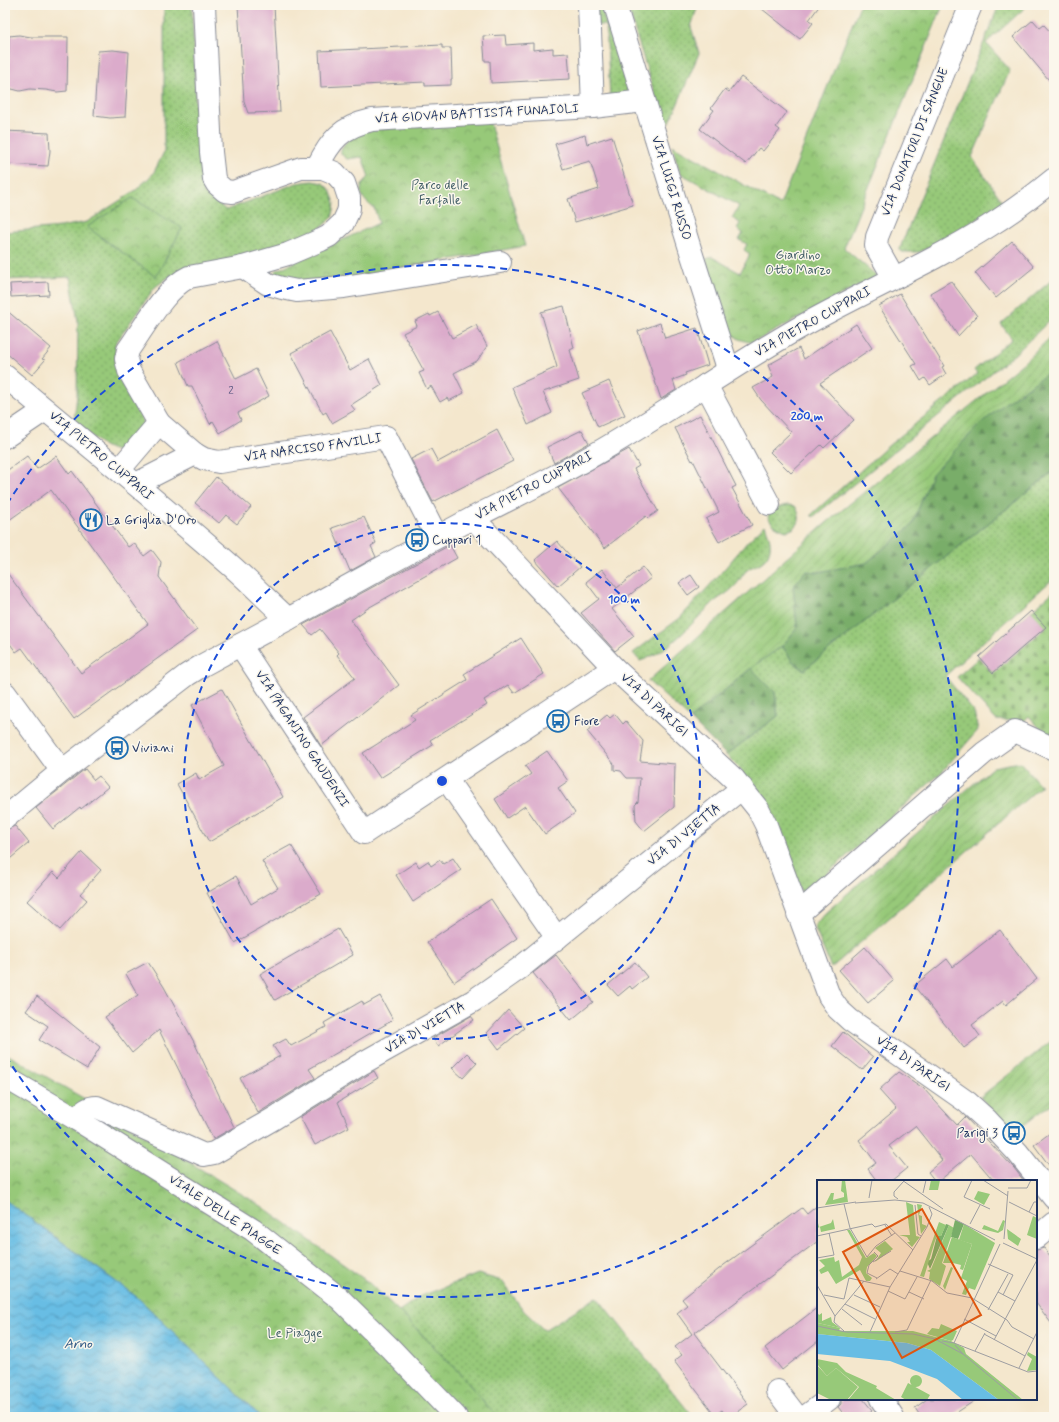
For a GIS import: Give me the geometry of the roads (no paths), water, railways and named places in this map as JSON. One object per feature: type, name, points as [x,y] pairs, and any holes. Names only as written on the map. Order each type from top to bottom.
[{"type":"street","points":[[136,484],[195,454],[159,423],[129,371],[126,360],[128,350],[166,296],[182,282],[196,276],[243,267],[288,254],[321,240],[343,223],[349,208],[349,198],[346,187],[335,173],[323,168],[301,168],[234,192],[224,191],[217,184],[214,179],[211,152],[204,5]]},
{"type":"street","points":[[589,5],[593,107]]},
{"type":"street","name":"VIA LUIGI RUSSO","points":[[615,5],[726,362],[727,371]]},
{"type":"street","name":"VIA DONATORI DI SANGUE","points":[[894,278],[876,246],[877,237],[971,5]]},
{"type":"street","name":"VIA GIOVAN BATTISTA FUNAIOLI","points":[[317,167],[326,150],[337,136],[353,125],[372,120],[593,107],[644,101]]},
{"type":"street","name":"VIA PIETRO CUPPARI","points":[[5,376],[229,563],[288,619],[473,518],[563,473],[797,329],[946,252],[1008,214],[1054,179]]},
{"type":"street","points":[[243,267],[268,284],[297,291],[344,287],[500,262]]},
{"type":"street","points":[[706,385],[769,504]]},
{"type":"street","points":[[5,437],[45,410]]},
{"type":"street","points":[[119,470],[159,423]]},
{"type":"street","name":"VIA NARCISO FAVILLI","points":[[195,454],[204,459],[219,462],[386,437],[438,537]]},
{"type":"street","name":"VIA DI PARIGI","points":[[473,518],[614,668],[724,769],[742,788],[758,809],[764,820],[829,996],[844,1015],[967,1102],[987,1120],[1018,1153],[1054,1198]]},
{"type":"street","points":[[5,818],[62,771],[187,676],[288,619]]},
{"type":"street","name":"VIA PAGANINO GAUDENZI","points":[[240,645],[364,833],[447,780]]},
{"type":"street","points":[[557,938],[447,780],[614,668]]},
{"type":"street","points":[[5,693],[62,771]]},
{"type":"street","points":[[798,914],[984,753],[1015,731],[1054,749]]},
{"type":"street","name":"VIA DI VIETTA","points":[[76,1119],[89,1107],[97,1107],[204,1155],[214,1153],[273,1119],[360,1064],[473,1000],[520,968],[742,788]]},
{"type":"street","name":"VIALE DELLE PIAGGE","points":[[5,1077],[76,1119],[253,1230],[339,1298],[391,1349],[456,1417]]},
{"type":"street","points":[[1037,1237],[1054,1223]]},
{"type":"street","points":[[777,1391],[797,1417]]},
{"type":"street","points":[[805,1417],[828,1400]]},
{"type":"street","points":[[882,1400],[893,1417]]},
{"type":"water","name":"Arno","points":[[5,1200],[138,1298],[261,1417],[5,1417]]},
{"type":"place","name":"La Griglia D'Oro","points":[[91,520]]},
{"type":"place","name":"Cuppari 1","points":[[417,540]]},
{"type":"place","name":"Fiore","points":[[558,721]]},
{"type":"place","name":"Viviani","points":[[117,748]]},
{"type":"place","name":"Parigi 3","points":[[1014,1133]]},
{"type":"park label","name":"Parco delle Farfalle","points":[[440,192]]},
{"type":"park label","name":"Giardino Otto Marzo","points":[[798,262]]},
{"type":"park label","name":"Le Piagge","points":[[295,1333]]}]
